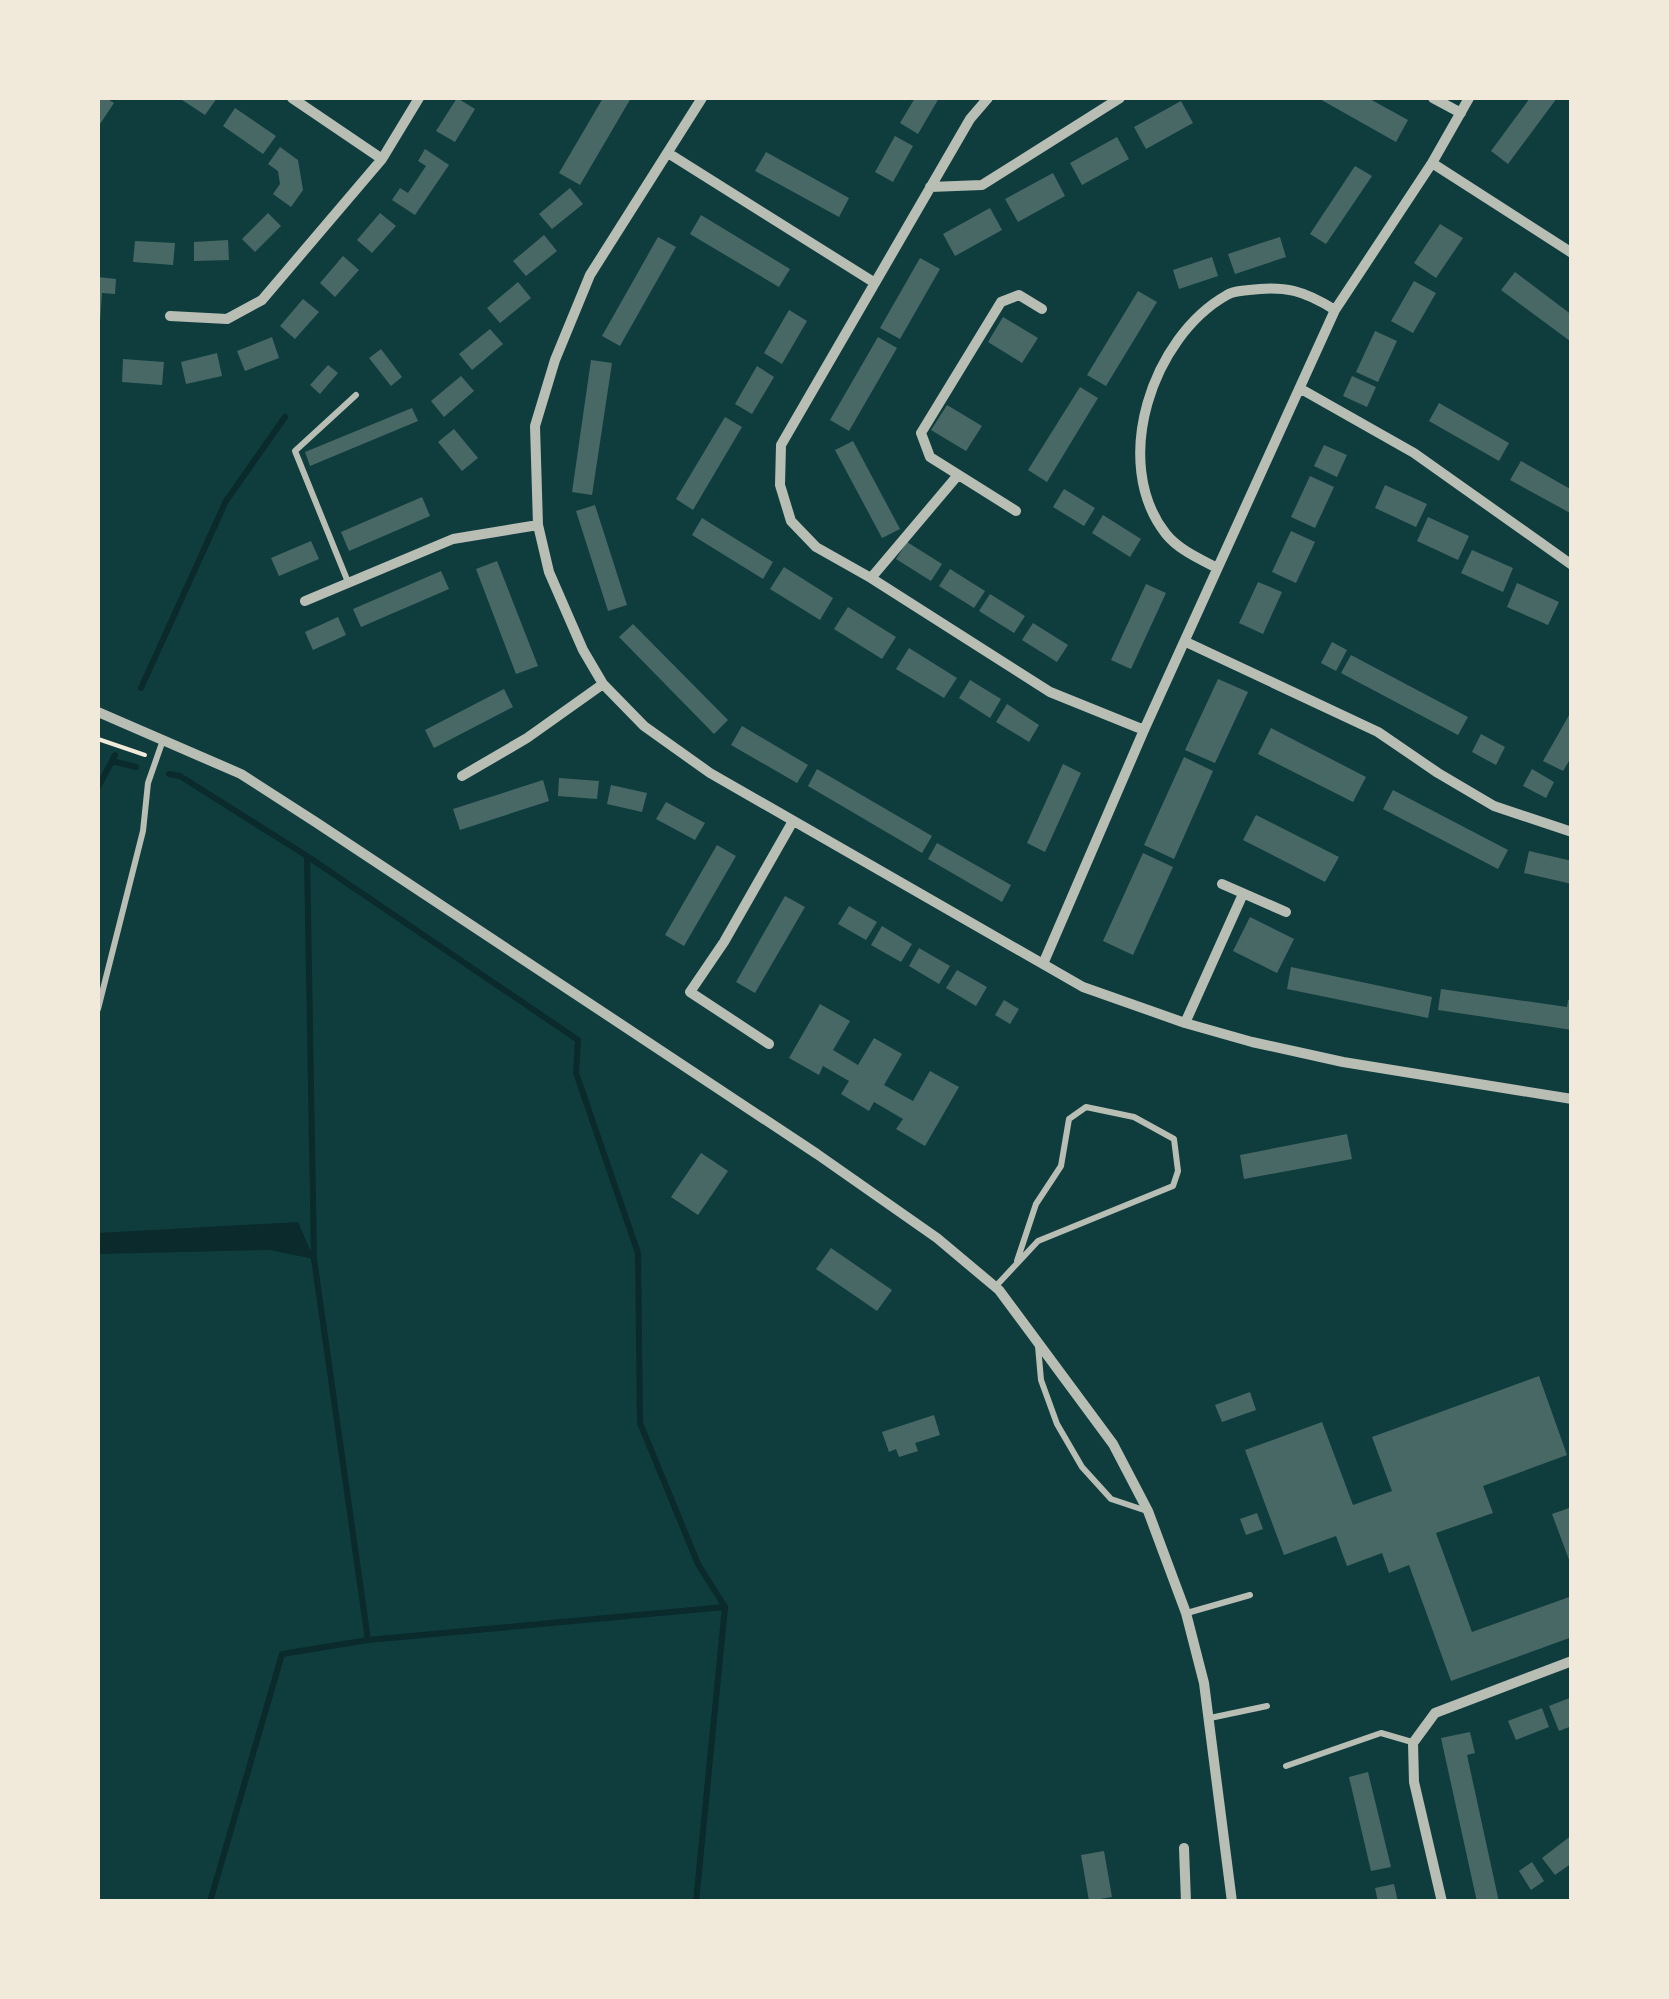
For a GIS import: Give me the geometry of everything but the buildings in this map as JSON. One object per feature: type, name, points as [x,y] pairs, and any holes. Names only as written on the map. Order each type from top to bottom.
[{"type":"street","points":[[292,98],[382,159]]},
{"type":"street","points":[[170,316],[227,319],[262,300],[382,159],[419,98]]},
{"type":"street","points":[[702,98],[590,276],[555,360],[535,426],[538,525],[549,572],[583,650],[603,684],[644,726],[710,773],[1084,986],[1185,1023],[1343,1062],[1572,1099]]},
{"type":"street","points":[[988,98],[970,119],[781,445],[780,485],[791,521],[816,548],[1050,692],[1144,730]]},
{"type":"street","points":[[930,187],[982,185],[1120,98]]},
{"type":"street","points":[[1433,98],[1461,112]]},
{"type":"street","points":[[1043,964],[1144,730],[1335,310],[1432,163],[1469,98]]},
{"type":"street","points":[[668,152],[874,283]]},
{"type":"street","points":[[1432,163],[1572,253]]},
{"type":"street","points":[[1217,568],[1181,548],[1166,534],[1150,504],[1139,448],[1152,384],[1185,329],[1229,293],[1278,286],[1314,296],[1335,310]]},
{"type":"street","points":[[1016,511],[930,457],[921,433],[1001,302],[1019,295],[1042,309]]},
{"type":"street","points":[[1301,389],[1414,453],[1572,566]]},
{"type":"street","points":[[870,578],[958,475]]},
{"type":"street","points":[[305,602],[454,540],[538,525]]},
{"type":"street","points":[[1186,642],[1378,732],[1494,806],[1572,832]]},
{"type":"street","points":[[462,776],[526,738],[603,684]]},
{"type":"street","points":[[98,712],[241,774],[818,1154],[936,1238],[995,1287],[1114,1444],[1148,1511],[1186,1614],[1204,1682],[1232,1902]]},
{"type":"street","points":[[769,1044],[690,992],[724,942],[793,821]]},
{"type":"street","points":[[1222,884],[1286,912]]},
{"type":"street","points":[[1185,1023],[1243,894]]},
{"type":"street","points":[[1442,1902],[1414,1782],[1414,1742],[1435,1713],[1572,1660]]},
{"type":"street","points":[[1184,1848],[1186,1902]]},
{"type":"lane","points":[[349,583],[295,452],[356,396]]},
{"type":"lane","points":[[98,1009],[143,831],[148,783],[160,738]]},
{"type":"lane","points":[[995,1287],[1038,1241],[1173,1186],[1178,1171],[1174,1140],[1134,1117],[1086,1107],[1070,1118],[1062,1166],[1036,1204],[1018,1261]]},
{"type":"lane","points":[[1038,1341],[1041,1380],[1058,1424],[1082,1467],[1110,1500],[1148,1511]]},
{"type":"lane","points":[[1186,1614],[1250,1595]]},
{"type":"lane","points":[[1210,1718],[1266,1706]]},
{"type":"lane","points":[[1286,1766],[1382,1733],[1414,1742]]},
{"type":"path","points":[[98,739],[148,756],[160,738]]},
{"type":"water","points":[[298,1222],[314,1259],[270,1250],[98,1254],[98,1233]]},
{"type":"waterway","points":[[141,688],[226,501],[285,417]]},
{"type":"waterway","points":[[115,755],[112,761],[136,767]]},
{"type":"waterway","points":[[98,787],[112,761]]},
{"type":"waterway","points":[[169,774],[180,776],[307,856],[578,1040],[576,1073],[638,1253],[640,1423],[698,1564],[725,1607]]},
{"type":"waterway","points":[[210,1902],[282,1654],[368,1640],[314,1259],[307,856]]},
{"type":"waterway","points":[[368,1640],[725,1607]]},
{"type":"waterway","points":[[696,1902],[725,1607]]}]
